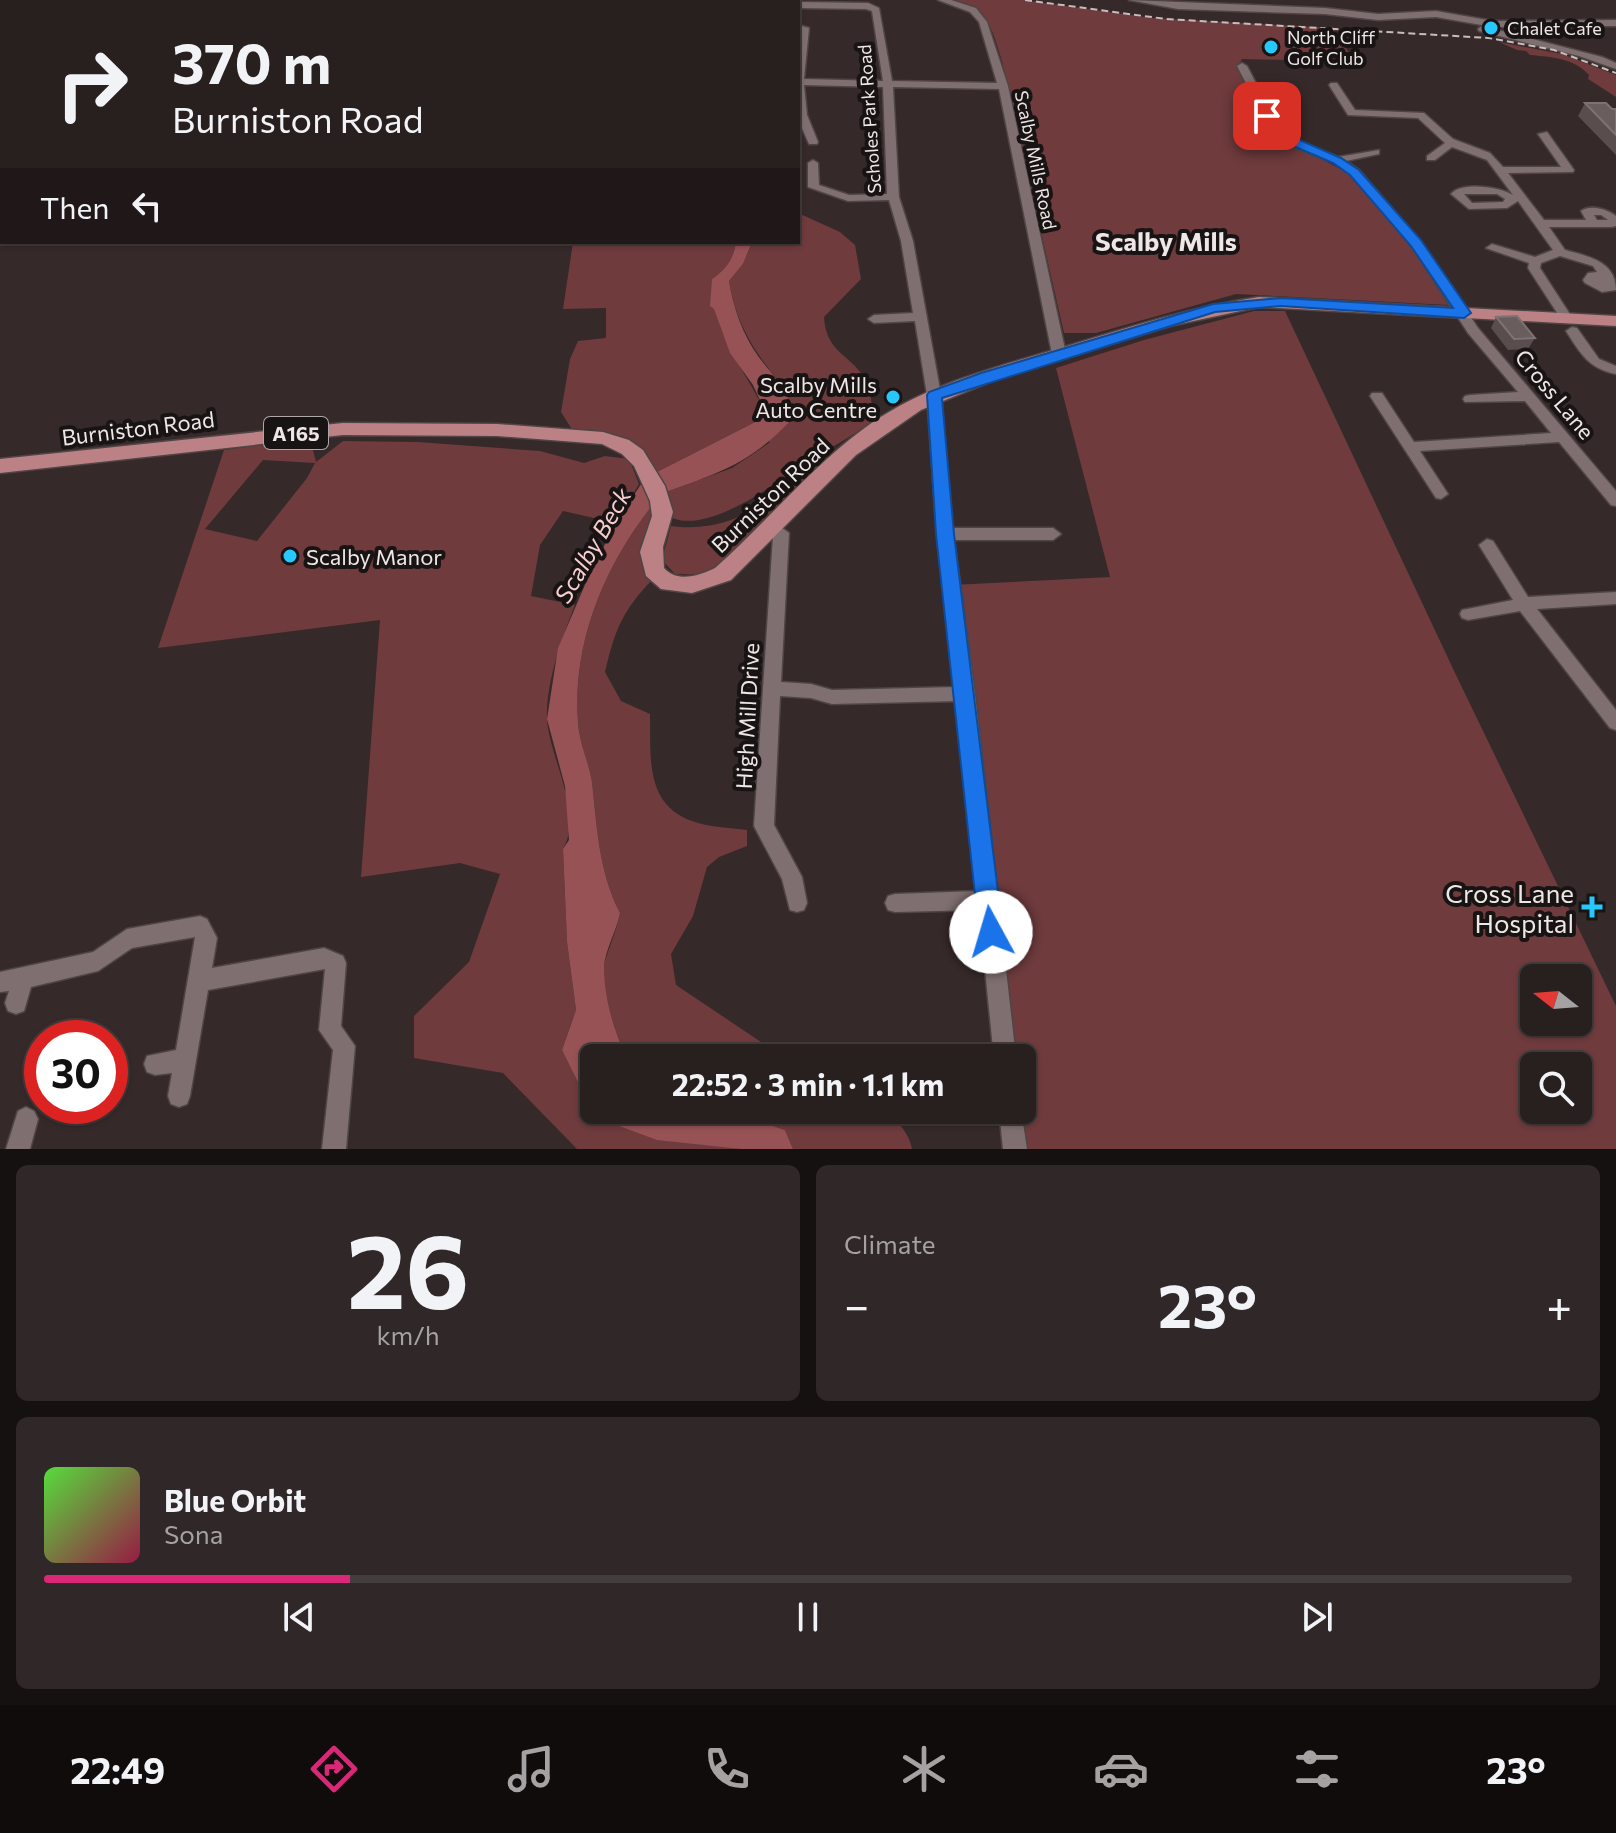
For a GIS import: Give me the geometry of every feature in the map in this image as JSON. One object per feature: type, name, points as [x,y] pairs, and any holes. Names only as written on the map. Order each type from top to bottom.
[{"type":"main road","name":"Burniston Road","points":[[0,466],[278,435],[373,429],[497,430],[603,438],[617,441],[636,452],[646,466],[661,500],[662,519],[651,557],[657,574],[674,584],[696,585],[723,574],[867,436],[903,410],[934,395],[1213,308],[1259,302],[1464,313],[1570,325],[1616,321]]},
{"type":"street","name":"Scalby Mills Road","points":[[942,0],[979,14],[1003,86],[1059,354]]},
{"type":"street","points":[[1133,0],[1178,6],[1325,11],[1378,17],[1437,14],[1474,22],[1514,25],[1616,23]]},
{"type":"street","name":"Scholes Park Road","points":[[800,5],[868,6],[876,10],[888,84],[893,197],[907,241],[934,395],[945,534],[966,694],[1003,1044]]},
{"type":"street","points":[[1379,21],[1407,23]]},
{"type":"street","points":[[1474,22],[1474,26],[1494,34],[1581,52],[1616,66]]},
{"type":"street","points":[[805,28],[800,82],[801,122],[813,142]]},
{"type":"street","points":[[1242,66],[1276,131],[1294,144],[1337,160],[1375,152]]},
{"type":"street","points":[[800,82],[1003,86]]},
{"type":"street","points":[[1334,85],[1352,113],[1420,115],[1427,118],[1451,143],[1485,153],[1517,198],[1542,223],[1559,252]]},
{"type":"street","points":[[1500,170],[1569,170],[1543,134]]},
{"type":"street","points":[[1431,158],[1451,143]]},
{"type":"street","name":"Cross Lane","points":[[1337,160],[1355,172],[1416,243],[1473,330],[1616,501]]},
{"type":"street","points":[[813,163],[814,187],[848,198],[893,197]]},
{"type":"street","points":[[1542,223],[1612,224],[1616,221]]},
{"type":"street","points":[[1492,248],[1536,261],[1559,252],[1597,263],[1615,287]]},
{"type":"street","points":[[1536,261],[1534,268],[1594,363],[1602,369],[1616,370]]},
{"type":"street","points":[[874,319],[918,317]]},
{"type":"street","points":[[1377,396],[1441,494]]},
{"type":"street","points":[[1470,399],[1530,396]]},
{"type":"street","points":[[1410,447],[1563,437]]},
{"type":"street","name":"High Mill Drive","points":[[773,529],[781,533],[764,826],[792,877],[797,903]]},
{"type":"street","points":[[945,534],[1053,534]]},
{"type":"street","points":[[1487,545],[1524,604],[1616,723]]},
{"type":"street","points":[[1468,614],[1524,604],[1616,598]]},
{"type":"street","points":[[774,689],[811,691],[832,697],[966,694]]},
{"type":"street","points":[[895,903],[988,900]]},
{"type":"street","points":[[0,982],[98,961],[127,939],[200,926],[207,938],[179,1096]]},
{"type":"street","points":[[201,981],[324,958],[336,963],[330,1030],[344,1046],[334,1149]]},
{"type":"street","points":[[16,1003],[23,978]]},
{"type":"street","points":[[155,1064],[185,1060]]},
{"type":"street","points":[[18,1149],[25,1124]]},
{"type":"street","points":[[1012,1124],[1015,1149]]},
{"type":"shaded area","name":"North Cliff Golf Club","points":[[949,0],[1023,0],[1152,18],[1333,28],[1351,56],[1288,55],[1288,60],[1242,59],[1238,66],[1274,134],[1350,174],[1408,238],[1448,305],[1236,294],[1096,333],[1064,333],[1002,61],[991,28],[980,15]]},
{"type":"shaded area","points":[[1499,42],[1562,54],[1616,75],[1616,97],[1588,79],[1589,75],[1576,65],[1562,59],[1530,55]]},
{"type":"shaded area","points":[[800,214],[840,232],[855,245],[861,279],[824,317],[833,345],[866,381],[874,420],[763,492],[723,513],[686,521],[670,517],[661,494],[732,468],[769,443],[778,380],[746,334],[736,309],[729,281],[743,264],[751,244],[800,244]]},
{"type":"shaded area","points":[[573,244],[736,244],[728,264],[712,279],[714,300],[723,334],[765,411],[763,418],[653,474],[648,455],[630,443],[573,431],[561,412],[570,359],[578,341],[606,338],[606,308],[563,309]]},
{"type":"shaded area","points":[[736,244],[751,244],[743,264],[729,281],[743,330],[785,391],[791,420],[746,458],[661,494],[653,474],[763,418],[765,411],[753,385],[730,353],[714,309],[710,306],[712,279],[728,264]]},
{"type":"shaded area","points":[[1254,311],[1285,311],[1616,1006],[1616,1149],[1015,1149],[1012,1124],[1036,1124],[1036,1044],[1003,1044],[952,585],[1110,577],[1056,368],[1144,340]]},
{"type":"shaded area","points":[[310,438],[316,462],[343,441],[418,442],[540,451],[584,463],[605,456],[629,459],[639,484],[616,523],[563,511],[540,545],[531,596],[575,605],[556,660],[547,704],[549,732],[570,818],[563,849],[567,942],[576,1010],[562,1050],[580,1087],[580,1124],[627,1124],[741,1149],[577,1149],[503,1073],[414,1058],[414,1016],[469,962],[500,874],[460,863],[361,877],[380,620],[158,648],[224,450]],"holes":[[[263,460],[315,463],[307,478],[257,541],[205,529]]]},
{"type":"shaded area","points":[[825,465],[736,552],[706,575],[675,574],[662,560],[671,526],[713,525],[731,520],[764,503],[814,467]]},
{"type":"shaded area","points":[[645,478],[655,502],[621,551],[607,578],[580,663],[579,730],[592,782],[607,882],[620,913],[605,960],[604,979],[621,1044],[580,1044],[580,1087],[562,1050],[576,1010],[567,942],[563,849],[569,840],[565,786],[547,719],[558,648],[590,573],[616,523]]},
{"type":"shaded area","points":[[655,502],[653,579],[621,622],[605,672],[621,701],[650,714],[653,776],[665,803],[692,821],[747,830],[747,846],[719,857],[707,867],[693,916],[671,954],[676,985],[764,1044],[622,1044],[606,997],[605,961],[620,913],[607,882],[600,849],[592,782],[579,730],[578,692],[580,663],[596,605],[621,551]]},
{"type":"shaded area","points":[[614,1124],[767,1124],[785,1130],[793,1149],[741,1149],[657,1140]]},
{"type":"shaded area","points":[[767,1124],[899,1124],[912,1149],[793,1149],[785,1130]]},
{"type":"building","points":[[1585,103],[1606,103],[1616,109],[1616,135]]},
{"type":"building","points":[[1517,316],[1535,338],[1514,339],[1496,317]]},
{"type":"railway","points":[[1025,0],[1166,19],[1489,38],[1554,50],[1616,73]]},
{"type":"place","name":"Chalet Cafe","points":[[1491,28]]},
{"type":"place","name":"North Cliff Golf Club","points":[[1271,47]]},
{"type":"place","name":"Scalby Mills Auto Centre","points":[[893,397]]},
{"type":"place","name":"Scalby Manor","points":[[290,556]]},
{"type":"place","name":"Cross Lane Hospital","points":[[1592,907]]},
{"type":"district","name":"Scalby Mills","points":[[1166,240]]},
{"type":"route","points":[[991,932],[966,694],[945,534],[934,395],[986,376],[1213,308],[1281,302],[1464,313],[1436,277],[1416,243],[1355,172],[1337,160],[1284,138],[1267,116]]},
{"type":"water label","name":"Scalby Beck","points":[[592,545]]}]
